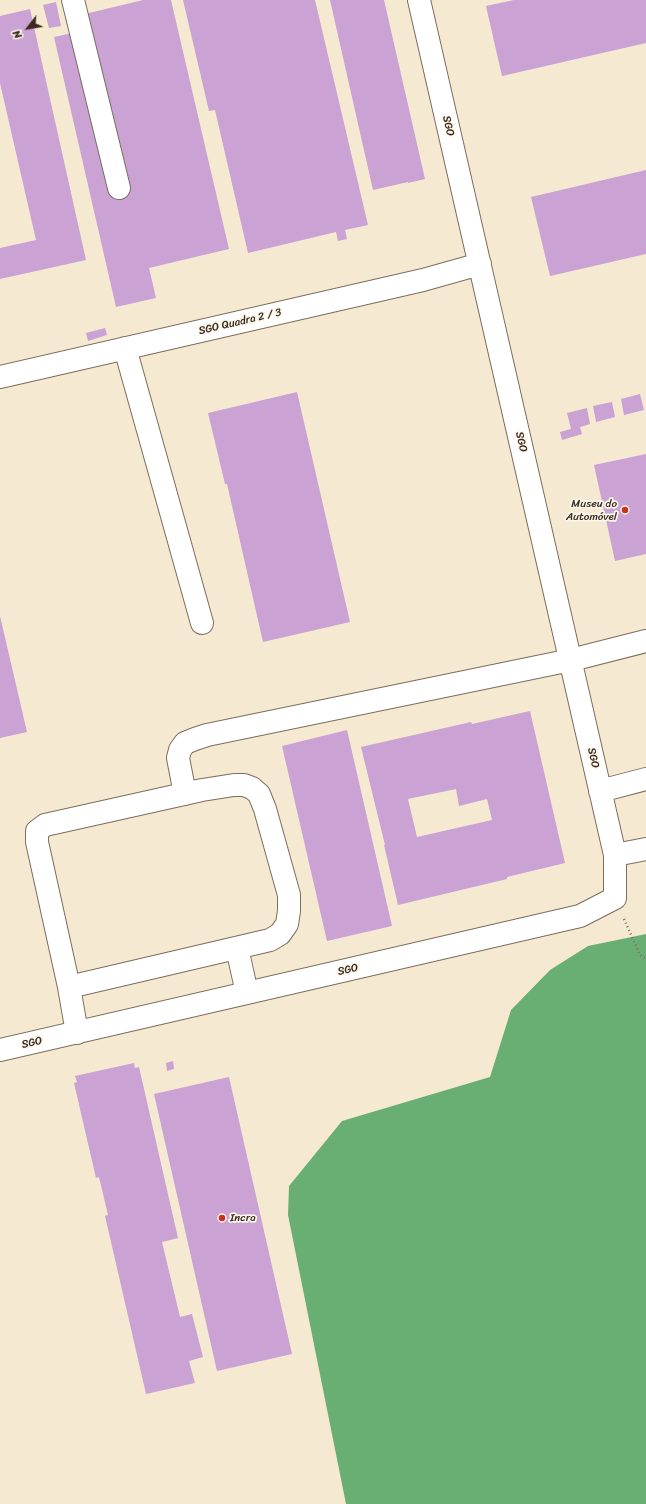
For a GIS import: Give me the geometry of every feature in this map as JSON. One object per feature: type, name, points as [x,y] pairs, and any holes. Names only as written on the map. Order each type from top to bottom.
[{"type":"lane","points":[[73,0],[119,188]]},
{"type":"lane","name":"SGO","points":[[0,1050],[580,916],[614,898],[615,855],[419,0]]},
{"type":"lane","name":"SGO Quadra 2 / 3","points":[[0,376],[423,280],[480,264]]},
{"type":"lane","points":[[125,348],[202,622]]},
{"type":"lane","points":[[185,794],[178,758],[180,750],[185,743],[195,738],[571,660],[646,641]]},
{"type":"lane","points":[[600,791],[646,779]]},
{"type":"lane","points":[[69,986],[270,940],[280,934],[287,924],[289,895],[265,809],[259,794],[252,788],[244,785],[202,790],[44,825],[37,831],[37,842],[69,986],[77,1032]]},
{"type":"lane","points":[[615,855],[646,849]]},
{"type":"lane","points":[[237,948],[247,993]]},
{"type":"path","points":[[614,898],[640,955],[646,959]]},
{"type":"green space","points":[[646,934],[646,1504],[346,1504],[288,1215],[289,1186],[342,1121],[490,1077],[511,1010],[550,970],[588,946]]},
{"type":"building","points":[[143,0],[171,0],[229,249],[149,268],[156,298],[116,307],[54,37],[77,32],[115,199],[126,197],[85,14]]},
{"type":"building","points":[[183,0],[315,0],[368,225],[345,230],[347,239],[338,241],[336,232],[248,253],[215,110],[209,111]]},
{"type":"building","points":[[330,0],[384,0],[425,179],[373,190]]},
{"type":"building","points":[[514,0],[646,0],[646,43],[502,76],[486,6]]},
{"type":"building","points":[[56,2],[61,26],[49,28],[43,5]]},
{"type":"building","points":[[30,9],[86,260],[0,279],[0,248],[36,240],[0,83],[0,16]]},
{"type":"building","points":[[646,170],[646,254],[550,276],[531,197]]},
{"type":"building","points":[[105,328],[107,335],[88,341],[86,333]]},
{"type":"building","points":[[297,392],[350,622],[263,642],[227,484],[225,484],[208,413]]},
{"type":"building","points":[[640,394],[644,410],[624,415],[621,399]]},
{"type":"building","points":[[612,402],[615,417],[596,422],[593,406]]},
{"type":"building","points":[[587,408],[590,424],[580,427],[582,434],[562,440],[560,432],[571,429],[567,413]]},
{"type":"building","name":"Museu do Automóvel","points":[[646,454],[646,554],[615,561],[594,465]]},
{"type":"building","points":[[0,616],[27,732],[0,738]]},
{"type":"building","points":[[530,711],[565,863],[507,877],[507,879],[398,905],[361,747],[471,722],[472,724]],"holes":[[[456,789],[459,806],[487,799],[492,820],[417,837],[408,799]]]},
{"type":"building","points":[[347,730],[392,926],[327,941],[282,746]]},
{"type":"building","points":[[173,1061],[174,1069],[167,1071],[166,1063]]},
{"type":"building","points":[[134,1063],[135,1068],[139,1067],[178,1238],[162,1242],[180,1317],[192,1314],[203,1357],[189,1361],[195,1383],[146,1394],[105,1216],[108,1215],[99,1177],[96,1178],[74,1083],[77,1082],[75,1076]]},
{"type":"building","name":"Incra","points":[[229,1077],[292,1354],[217,1371],[154,1094]]},
{"type":"place","name":"Museu do Automóvel","points":[[625,510]]},
{"type":"place","name":"Incra","points":[[222,1218]]}]
